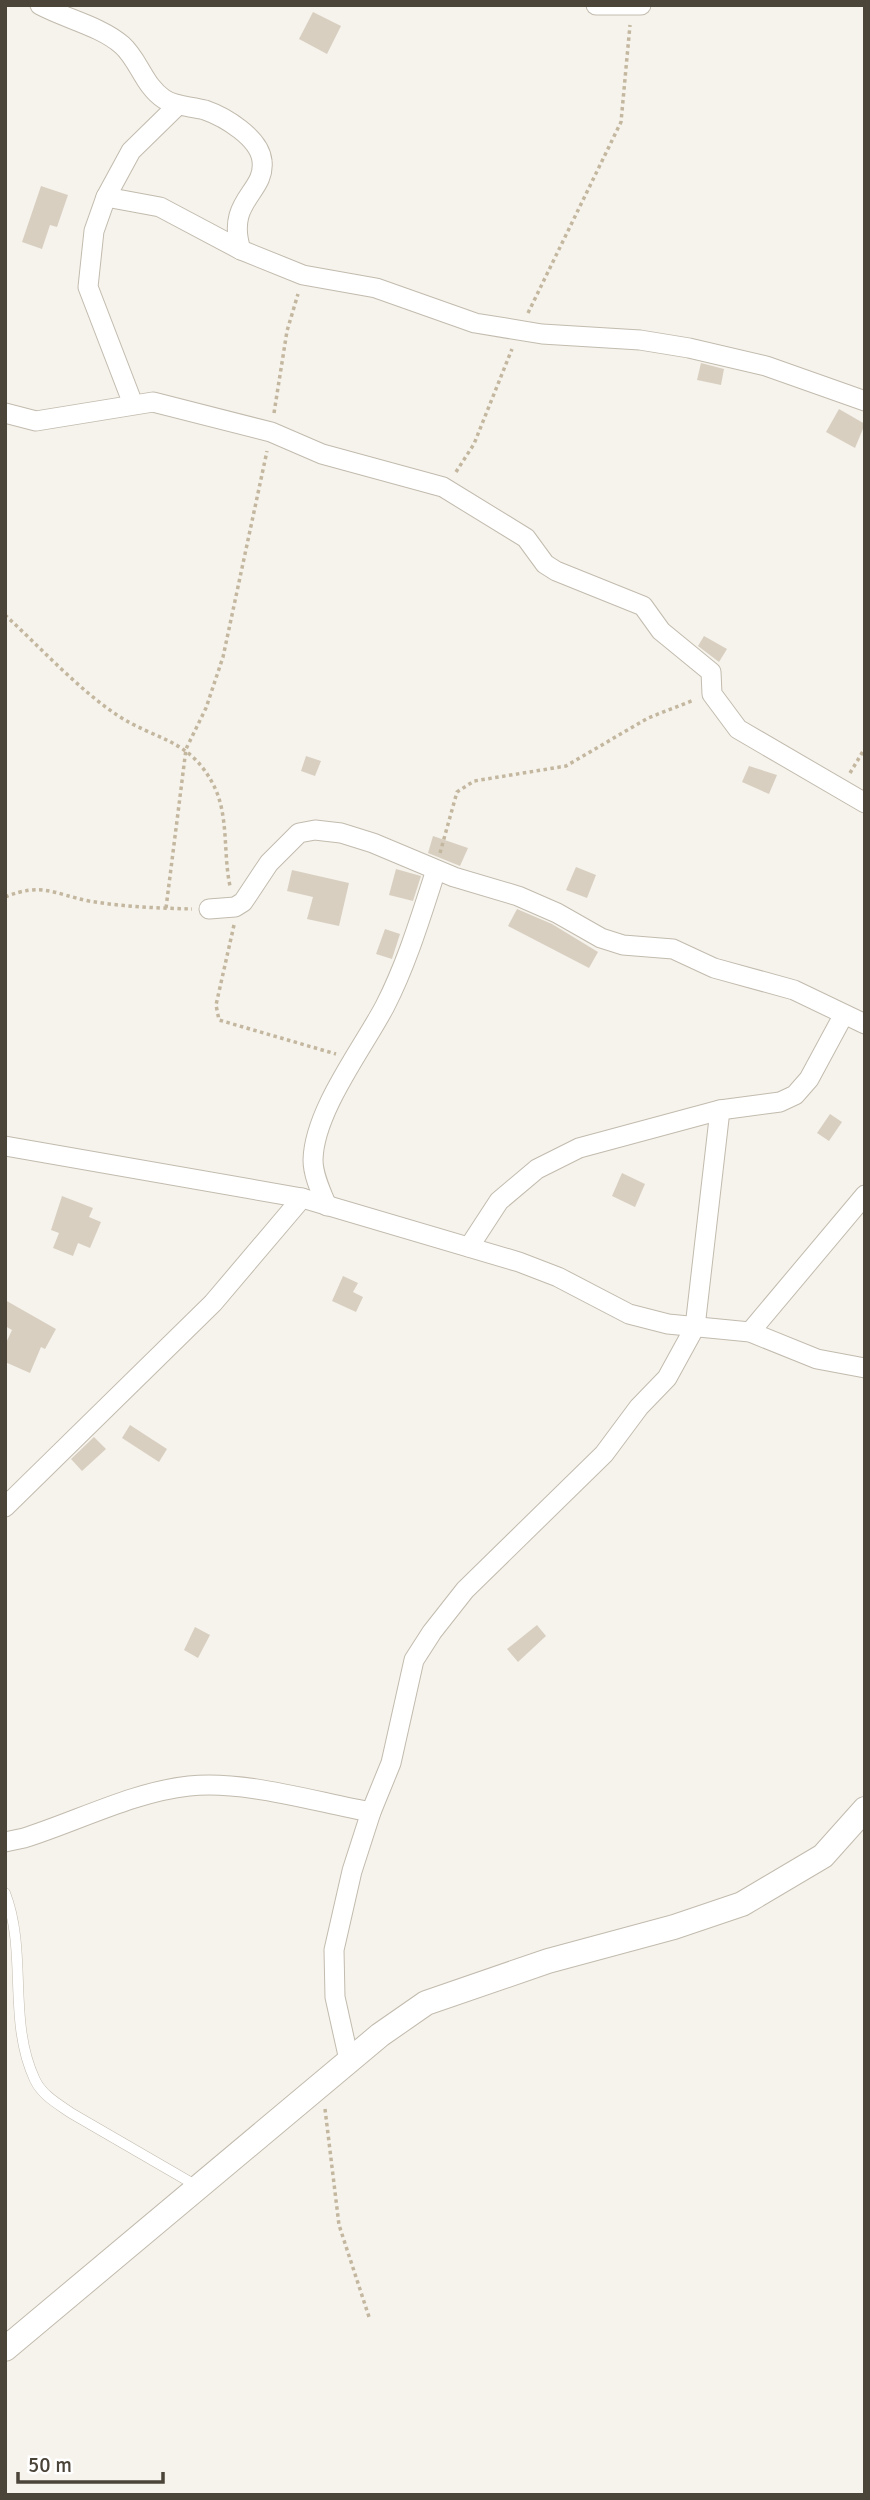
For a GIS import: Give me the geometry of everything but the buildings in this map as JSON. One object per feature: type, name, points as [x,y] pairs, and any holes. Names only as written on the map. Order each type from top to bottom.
[{"type":"street","points":[[40,5],[119,42],[134,57],[152,88],[164,99],[204,110],[221,118],[243,132],[258,150],[262,170],[236,218],[235,231],[241,250]]},
{"type":"street","points":[[596,5],[641,5]]},
{"type":"street","points":[[133,404],[88,287],[94,231],[106,197],[131,151],[178,105]]},
{"type":"street","points":[[106,197],[160,207],[241,250],[303,275],[376,288],[475,323],[519,331],[640,340],[689,348],[766,366],[865,401]]},
{"type":"street","points":[[5,413],[36,421],[153,402],[271,432],[321,454],[443,487],[526,538],[545,564],[556,571],[643,606],[661,632],[711,672],[712,694],[738,729],[843,787],[865,803]]},
{"type":"street","points":[[209,909],[235,907],[243,902],[282,849],[299,833],[316,830],[341,833],[373,843],[436,870],[518,896],[557,913],[601,939],[623,945],[655,945],[673,949],[714,968],[794,990],[843,1016],[865,1024]]},
{"type":"street","points":[[327,1206],[313,1161],[317,1139],[352,1059],[385,1007],[403,965],[436,870]]},
{"type":"street","points":[[469,1247],[499,1201],[537,1169],[579,1148],[720,1110],[780,1102],[795,1095],[816,1068],[843,1016]]},
{"type":"street","points":[[349,2060],[335,1997],[334,1950],[352,1871],[371,1812],[391,1763],[414,1660],[432,1632],[497,1557],[538,1515],[578,1483],[604,1454],[639,1407],[667,1378],[695,1327],[720,1110]]},
{"type":"street","points":[[5,1146],[302,1198],[469,1247],[558,1277],[629,1314],[695,1327],[750,1332],[817,1359],[865,1368]]},
{"type":"street","points":[[750,1332],[865,1195]]},
{"type":"street","points":[[5,1507],[213,1304],[302,1198]]},
{"type":"street","points":[[5,1842],[158,1792],[188,1786],[241,1788],[371,1812]]},
{"type":"street","points":[[8,2343],[200,2188],[349,2060],[426,2003],[548,1961],[674,1927],[741,1904],[823,1856],[865,1809]]},
{"type":"lane","points":[[5,1893],[16,1921],[18,1996],[25,2048],[36,2082],[51,2100],[71,2113],[200,2188]]},
{"type":"path","points":[[443,487],[474,444],[519,331],[621,122],[632,6]]},
{"type":"path","points":[[166,908],[186,749],[206,708],[223,657],[271,432],[288,331],[303,275]]},
{"type":"path","points":[[5,615],[118,715],[186,749],[201,764],[215,788],[222,811],[228,874],[235,907],[216,1005],[219,1020],[352,1059]]},
{"type":"path","points":[[436,870],[457,792],[474,781],[566,766],[648,718],[712,694]]},
{"type":"path","points":[[843,787],[865,748]]},
{"type":"path","points":[[5,897],[30,888],[44,888],[89,901],[209,909]]},
{"type":"path","points":[[322,2082],[339,2225],[370,2320]]}]
